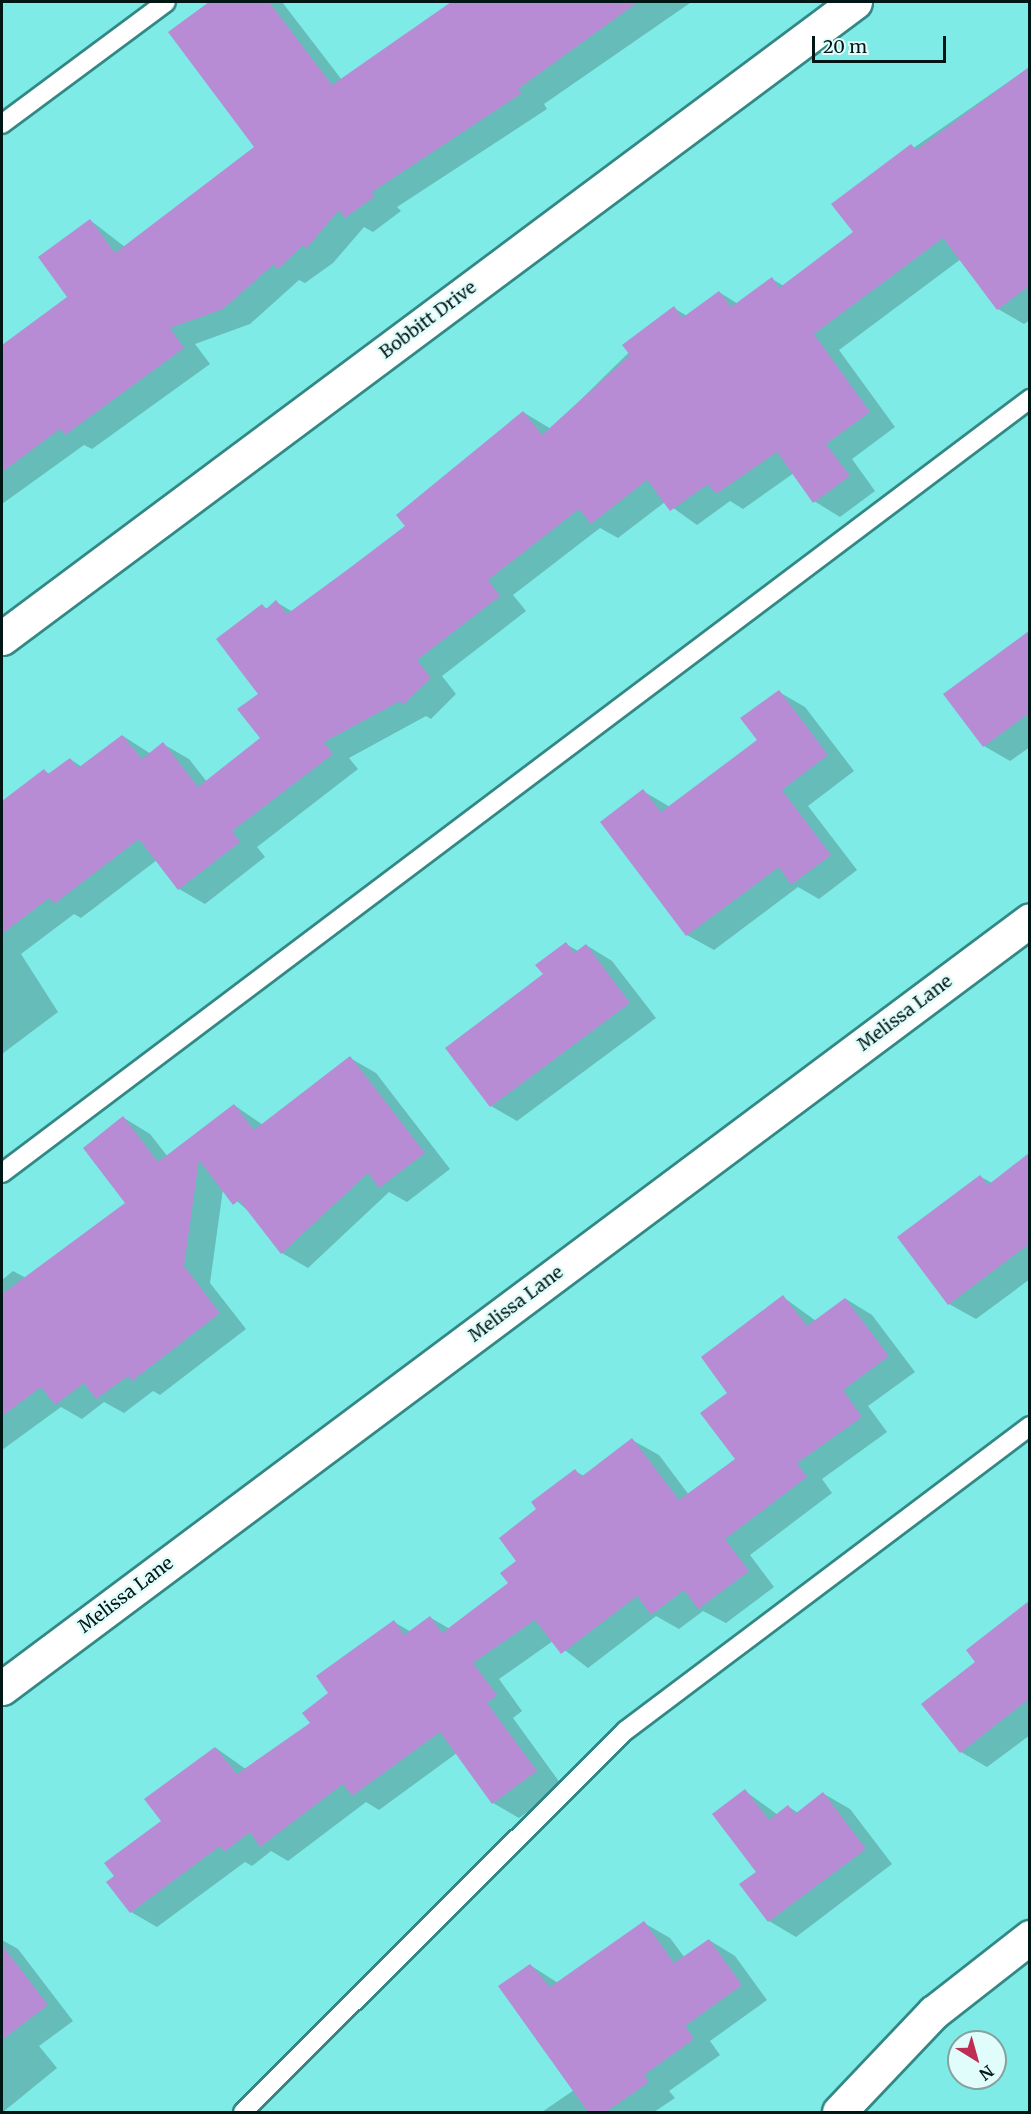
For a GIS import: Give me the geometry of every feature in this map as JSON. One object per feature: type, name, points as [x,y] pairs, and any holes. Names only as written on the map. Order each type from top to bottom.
[{"type":"street","name":"Bobbitt Drive","points":[[2,638],[855,2]]},
{"type":"street","name":"Melissa Lane","points":[[2,1688],[1029,920]]},
{"type":"street","points":[[839,2112],[934,2012],[1029,1937]]},
{"type":"lane","points":[[2,123],[166,2]]},
{"type":"lane","points":[[2,1173],[1029,399]]},
{"type":"lane","points":[[243,2112],[625,1731],[1029,1426]]},
{"type":"building","points":[[209,2],[269,2],[332,85],[451,2],[638,2],[518,89],[522,93],[372,192],[375,196],[345,218],[339,210],[306,249],[303,245],[278,269],[274,264],[223,309],[170,328],[184,348],[65,435],[60,429],[2,472],[2,345],[67,297],[38,257],[90,219],[115,253],[254,147],[168,32]]},
{"type":"building","points":[[1029,67],[1029,286],[997,310],[943,238],[814,334],[870,412],[826,444],[850,476],[813,503],[777,452],[716,494],[708,484],[670,511],[647,480],[591,524],[579,509],[488,580],[500,596],[417,660],[431,678],[403,705],[400,701],[324,742],[333,754],[232,831],[240,842],[178,890],[139,839],[54,904],[49,898],[2,934],[2,801],[44,769],[48,774],[70,758],[78,768],[122,735],[142,759],[163,742],[198,787],[260,738],[237,709],[258,694],[216,639],[262,604],[266,609],[276,600],[287,614],[347,570],[405,526],[396,515],[523,411],[542,435],[630,355],[622,345],[674,306],[682,318],[719,291],[731,307],[772,277],[779,288],[853,232],[831,204],[911,144],[916,150]]},
{"type":"building","points":[[1029,631],[1029,713],[983,747],[943,694]]},
{"type":"building","points":[[779,690],[828,755],[782,790],[831,855],[791,885],[779,867],[686,936],[600,822],[643,789],[661,812],[757,740],[740,718]]},
{"type":"building","points":[[566,942],[574,953],[586,944],[630,1003],[490,1107],[445,1048],[543,974],[535,965]]},
{"type":"building","points":[[350,1056],[425,1153],[379,1188],[368,1173],[281,1254],[239,1200],[233,1205],[199,1160],[184,1266],[220,1313],[132,1381],[128,1376],[96,1399],[84,1383],[55,1405],[41,1387],[2,1416],[2,1294],[125,1203],[83,1148],[123,1116],[158,1162],[234,1104],[254,1130]]},
{"type":"building","points":[[1029,1153],[1029,1244],[948,1305],[897,1237],[980,1175],[988,1185]]},
{"type":"building","points":[[783,1295],[807,1326],[845,1298],[889,1356],[843,1390],[862,1417],[797,1463],[807,1477],[725,1539],[749,1571],[698,1609],[684,1590],[651,1615],[637,1596],[561,1654],[535,1620],[473,1663],[497,1695],[487,1703],[537,1771],[492,1804],[440,1732],[352,1796],[343,1784],[260,1847],[250,1832],[224,1852],[220,1846],[130,1913],[106,1882],[114,1876],[104,1863],[161,1821],[144,1799],[215,1747],[237,1774],[310,1723],[302,1713],[328,1693],[316,1676],[394,1620],[404,1635],[430,1616],[442,1633],[508,1583],[500,1573],[516,1561],[499,1538],[536,1509],[531,1502],[575,1469],[581,1477],[632,1438],[679,1500],[735,1459],[700,1413],[727,1393],[701,1357]]},
{"type":"building","points":[[1029,1601],[1029,1699],[960,1753],[921,1704],[975,1662],[966,1650]]},
{"type":"building","points":[[745,1789],[769,1820],[788,1805],[795,1814],[823,1792],[866,1849],[768,1922],[739,1884],[756,1872],[712,1814]]},
{"type":"building","points":[[644,1921],[674,1963],[709,1939],[742,1985],[685,2026],[694,2039],[644,2075],[649,2082],[606,2112],[588,2112],[498,1986],[530,1964],[550,1987]]},
{"type":"building","points":[[2,1945],[48,2005],[2,2040]]}]
